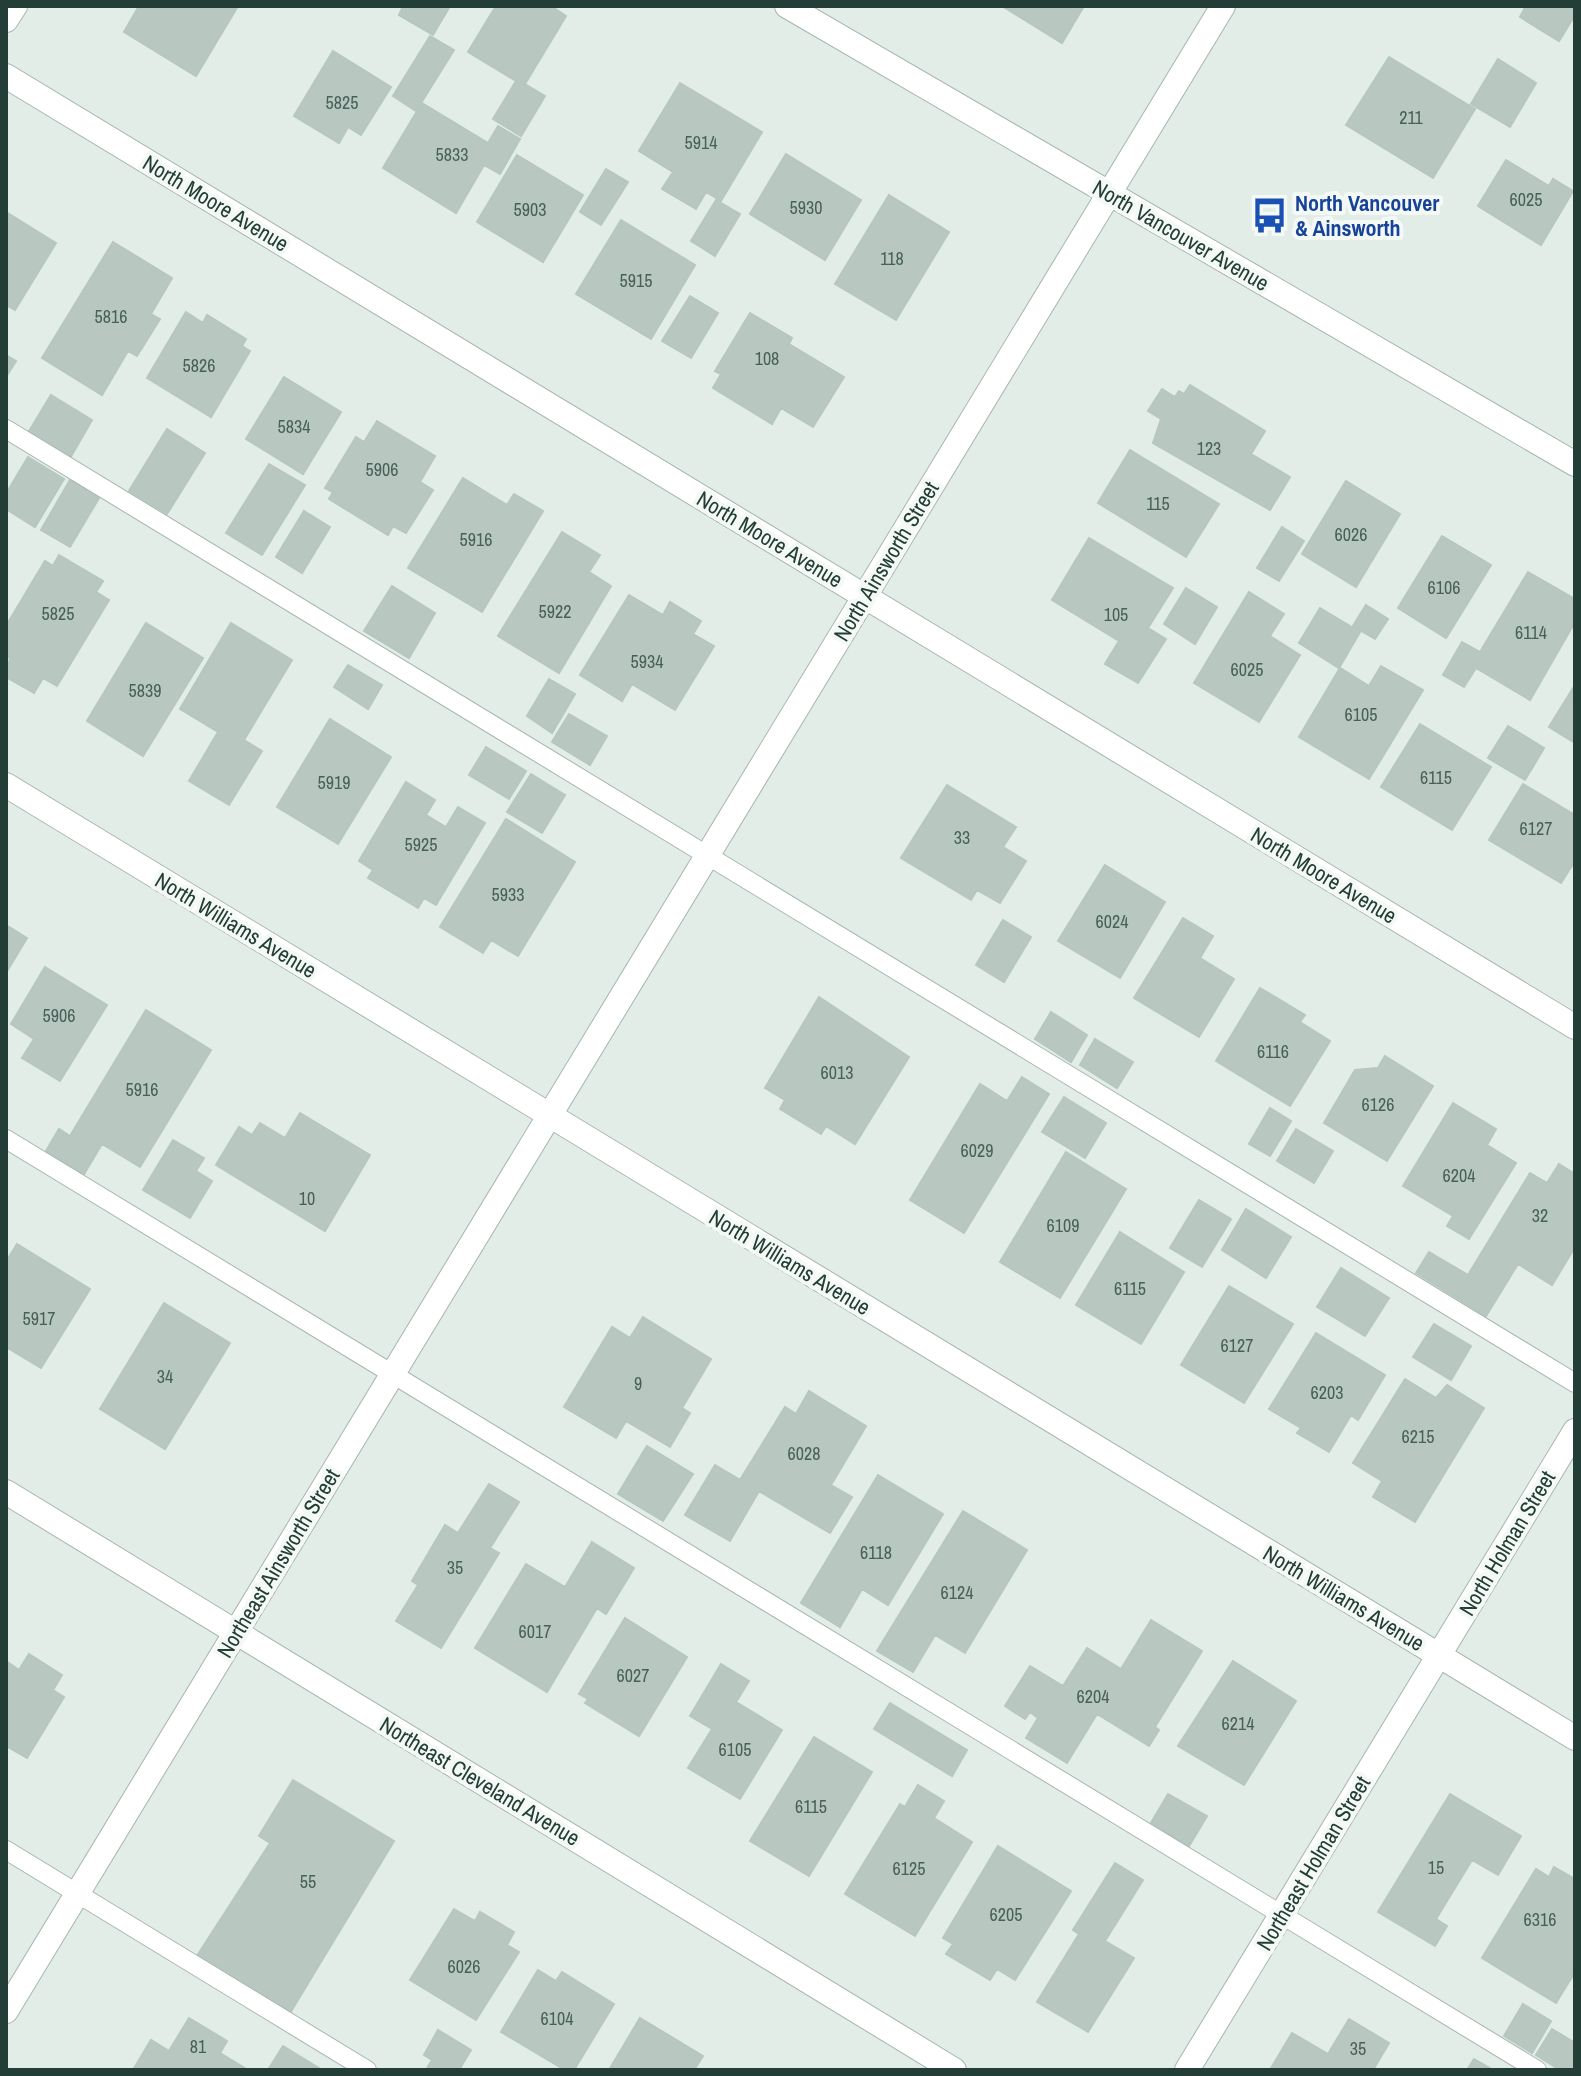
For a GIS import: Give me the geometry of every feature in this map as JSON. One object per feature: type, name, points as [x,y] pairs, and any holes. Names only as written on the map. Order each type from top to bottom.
[{"type":"street","points":[[6,20],[15,6]]},
{"type":"street","name":"North Vancouver Avenue","points":[[787,6],[1575,464]]},
{"type":"street","name":"North Ainsworth Street","points":[[549,1115],[1223,6]]},
{"type":"street","name":"North Moore Avenue","points":[[6,76],[1575,1027]]},
{"type":"street","name":"North Williams Avenue","points":[[6,785],[1575,1738]]},
{"type":"street","name":"Northeast Ainsworth Street","points":[[6,2011],[549,1115]]},
{"type":"street","name":"North Holman Street","points":[[1439,1656],[1575,1431]]},
{"type":"street","name":"Northeast Cleveland Avenue","points":[[6,1492],[954,2070]]},
{"type":"street","name":"Northeast Holman Street","points":[[1187,2070],[1439,1656]]},
{"type":"lane","points":[[6,429],[1575,1383]]},
{"type":"lane","points":[[6,1139],[1537,2070]]},
{"type":"lane","points":[[6,1850],[367,2070]]},
{"type":"building","points":[[139,6],[238,6],[196,76],[124,32]]},
{"type":"building","points":[[403,6],[450,6],[433,35],[399,15]]},
{"type":"building","points":[[496,6],[551,6],[566,16],[525,84],[545,96],[521,136],[493,119],[516,81],[468,52]]},
{"type":"building","points":[[1002,6],[1084,6],[1062,43]]},
{"type":"building","points":[[1526,6],[1575,6],[1575,15],[1559,41],[1520,17]]},
{"type":"building","points":[[430,36],[454,50],[416,111],[393,96]]},
{"type":"building","points":[[333,51],[391,87],[361,135],[348,127],[339,143],[294,116]]},
{"type":"building","points":[[1389,57],[1475,109],[1433,178],[1346,125]]},
{"type":"building","points":[[1498,59],[1536,83],[1510,127],[1471,104]]},
{"type":"building","points":[[680,83],[762,132],[721,201],[706,192],[696,209],[662,189],[673,172],[639,151]]},
{"type":"building","points":[[422,103],[488,143],[498,126],[520,139],[500,174],[484,165],[456,213],[383,168]]},
{"type":"building","points":[[786,154],[861,200],[825,260],[750,214]]},
{"type":"building","points":[[517,155],[583,195],[543,262],[477,222]]},
{"type":"building","points":[[1506,160],[1549,186],[1553,179],[1573,191],[1541,245],[1478,206]]},
{"type":"building","points":[[606,169],[628,182],[601,225],[580,212]]},
{"type":"building","points":[[889,195],[949,232],[896,320],[835,284]]},
{"type":"building","points":[[716,200],[740,214],[715,256],[691,241]]},
{"type":"building","points":[[6,212],[56,243],[15,310],[6,305]]},
{"type":"building","points":[[621,220],[695,265],[651,339],[576,294]]},
{"type":"building","points":[[113,242],[172,278],[151,314],[160,319],[137,356],[128,351],[102,395],[42,358]]},
{"type":"building","points":[[690,296],[718,313],[691,358],[662,341]]},
{"type":"building","points":[[186,312],[203,323],[207,315],[246,339],[242,346],[250,351],[211,417],[147,378]]},
{"type":"building","points":[[750,313],[792,338],[789,344],[844,377],[813,427],[781,408],[772,424],[713,388],[721,374],[715,371]]},
{"type":"building","points":[[6,355],[16,361],[6,377]]},
{"type":"building","points":[[284,377],[341,412],[303,474],[246,439]]},
{"type":"building","points":[[1190,385],[1265,431],[1251,454],[1290,477],[1270,510],[1153,443],[1161,419],[1148,411],[1162,389],[1175,397],[1179,391],[1184,394]]},
{"type":"building","points":[[51,395],[92,420],[70,458],[28,433]]},
{"type":"building","points":[[377,421],[435,456],[420,482],[433,490],[406,533],[393,526],[388,535],[329,499],[333,492],[325,488],[356,437],[364,442]]},
{"type":"building","points":[[167,429],[205,453],[167,514],[129,491]]},
{"type":"building","points":[[1130,450],[1219,504],[1186,557],[1098,503]]},
{"type":"building","points":[[28,457],[64,479],[35,527],[6,509],[6,494]]},
{"type":"building","points":[[269,464],[305,485],[262,555],[226,533]]},
{"type":"building","points":[[463,478],[507,505],[514,494],[543,511],[482,612],[408,568]]},
{"type":"building","points":[[70,480],[99,498],[70,547],[41,530]]},
{"type":"building","points":[[1346,481],[1400,514],[1356,587],[1302,554]]},
{"type":"building","points":[[304,511],[330,527],[302,573],[276,557]]},
{"type":"building","points":[[1282,527],[1304,541],[1279,581],[1257,568]]},
{"type":"building","points":[[562,532],[600,555],[589,572],[611,586],[559,673],[498,636]]},
{"type":"building","points":[[1442,536],[1491,565],[1446,638],[1398,608]]},
{"type":"building","points":[[1089,538],[1173,588],[1148,628],[1166,639],[1138,683],[1105,664],[1119,641],[1052,600]]},
{"type":"building","points":[[59,555],[103,581],[96,592],[109,600],[57,686],[43,678],[34,693],[6,677],[10,658],[6,655],[6,626],[45,561],[53,566]]},
{"type":"building","points":[[1528,572],[1575,599],[1575,622],[1530,700],[1476,668],[1464,687],[1443,675],[1462,642],[1480,652]]},
{"type":"building","points":[[392,586],[435,613],[409,658],[364,631]]},
{"type":"building","points":[[1186,588],[1217,607],[1195,644],[1164,624]]},
{"type":"building","points":[[1249,592],[1284,614],[1270,636],[1300,655],[1259,722],[1194,683]]},
{"type":"building","points":[[629,595],[663,615],[670,602],[701,621],[693,634],[714,646],[675,710],[632,684],[622,701],[580,675]]},
{"type":"building","points":[[1366,605],[1388,619],[1375,639],[1353,626]]},
{"type":"building","points":[[1320,608],[1360,632],[1339,668],[1299,643]]},
{"type":"building","points":[[146,623],[203,658],[143,756],[87,721]]},
{"type":"building","points":[[231,623],[292,660],[244,740],[262,751],[229,805],[189,781],[218,732],[180,709]]},
{"type":"building","points":[[348,665],[382,685],[368,709],[334,687]]},
{"type":"building","points":[[1381,666],[1423,690],[1369,779],[1299,737],[1340,668],[1369,686]]},
{"type":"building","points":[[549,679],[575,694],[552,733],[527,716]]},
{"type":"building","points":[[1575,685],[1575,743],[1549,727]]},
{"type":"building","points":[[569,714],[607,736],[590,765],[552,742]]},
{"type":"building","points":[[330,719],[391,757],[338,844],[277,807]]},
{"type":"building","points":[[1420,724],[1491,767],[1452,830],[1381,787]]},
{"type":"building","points":[[1508,726],[1544,748],[1525,780],[1488,758]]},
{"type":"building","points":[[486,747],[526,771],[509,799],[469,775]]},
{"type":"building","points":[[531,774],[565,795],[542,833],[507,812]]},
{"type":"building","points":[[406,782],[435,800],[426,815],[446,827],[458,807],[485,823],[436,905],[424,898],[418,908],[368,878],[373,870],[359,861]]},
{"type":"building","points":[[1523,784],[1575,815],[1575,861],[1561,883],[1489,840]]},
{"type":"building","points":[[947,785],[1016,827],[1003,847],[1026,861],[1000,903],[977,890],[971,900],[901,858]]},
{"type":"building","points":[[506,819],[575,862],[518,956],[491,940],[483,953],[440,927]]},
{"type":"building","points":[[1105,865],[1165,902],[1120,978],[1058,941]]},
{"type":"building","points":[[1183,918],[1213,936],[1200,958],[1234,979],[1199,1037],[1134,998]]},
{"type":"building","points":[[1003,920],[1031,937],[1004,982],[976,965]]},
{"type":"building","points":[[6,925],[27,938],[6,973]]},
{"type":"building","points":[[45,967],[107,1005],[60,1081],[22,1058],[34,1039],[11,1024]]},
{"type":"building","points":[[1260,988],[1305,1015],[1300,1022],[1330,1041],[1290,1106],[1216,1061]]},
{"type":"building","points":[[819,997],[909,1057],[855,1144],[826,1126],[821,1134],[780,1109],[785,1100],[765,1088]]},
{"type":"building","points":[[146,1010],[211,1050],[140,1167],[102,1144],[84,1174],[46,1151],[59,1129],[70,1136]]},
{"type":"building","points":[[1051,1012],[1087,1035],[1071,1062],[1035,1039]]},
{"type":"building","points":[[1095,1039],[1133,1062],[1117,1088],[1080,1065]]},
{"type":"building","points":[[1385,1056],[1433,1086],[1387,1161],[1324,1123],[1355,1070],[1378,1068]]},
{"type":"building","points":[[1022,1077],[1049,1094],[964,1233],[910,1200],[980,1084],[1007,1101]]},
{"type":"building","points":[[1064,1097],[1106,1123],[1085,1158],[1042,1132]]},
{"type":"building","points":[[1453,1103],[1496,1129],[1487,1145],[1516,1163],[1469,1239],[1447,1226],[1453,1216],[1403,1186]]},
{"type":"building","points":[[1270,1108],[1291,1121],[1270,1156],[1249,1144]]},
{"type":"building","points":[[300,1113],[370,1155],[325,1231],[216,1165],[239,1127],[252,1135],[260,1123],[285,1138]]},
{"type":"building","points":[[1296,1129],[1333,1151],[1314,1183],[1277,1161]]},
{"type":"building","points":[[173,1140],[204,1158],[196,1171],[212,1181],[190,1218],[143,1190]]},
{"type":"building","points":[[1066,1152],[1126,1189],[1060,1298],[1000,1262]]},
{"type":"building","points":[[1559,1164],[1575,1174],[1575,1247],[1552,1285],[1518,1264],[1486,1316],[1416,1273],[1429,1252],[1468,1275],[1530,1173],[1547,1183]]},
{"type":"building","points":[[1199,1200],[1231,1219],[1202,1267],[1170,1248]]},
{"type":"building","points":[[1246,1209],[1291,1237],[1266,1278],[1222,1250]]},
{"type":"building","points":[[1120,1232],[1184,1272],[1141,1344],[1076,1305]]},
{"type":"building","points":[[17,1244],[90,1289],[41,1368],[6,1347],[6,1262]]},
{"type":"building","points":[[1341,1268],[1389,1298],[1365,1336],[1317,1307]]},
{"type":"building","points":[[1229,1286],[1293,1324],[1244,1403],[1181,1365]]},
{"type":"building","points":[[164,1303],[230,1343],[165,1449],[100,1409]]},
{"type":"building","points":[[643,1317],[711,1359],[682,1408],[690,1413],[670,1447],[626,1421],[616,1438],[564,1407],[612,1327],[630,1338]]},
{"type":"building","points":[[1434,1324],[1471,1346],[1451,1380],[1413,1357]]},
{"type":"building","points":[[1316,1333],[1385,1375],[1358,1420],[1351,1415],[1329,1452],[1297,1433],[1301,1428],[1269,1409]]},
{"type":"building","points":[[1405,1379],[1436,1398],[1447,1385],[1484,1408],[1415,1522],[1373,1497],[1382,1481],[1353,1463]]},
{"type":"building","points":[[809,1391],[866,1426],[831,1485],[852,1497],[830,1533],[740,1480],[785,1407],[796,1414]]},
{"type":"building","points":[[647,1446],[693,1474],[663,1521],[618,1494]]},
{"type":"building","points":[[715,1465],[759,1491],[730,1541],[685,1515]]},
{"type":"building","points":[[878,1475],[943,1514],[888,1605],[862,1589],[840,1627],[801,1603]]},
{"type":"building","points":[[489,1484],[519,1502],[490,1548],[499,1553],[441,1648],[396,1621],[418,1585],[412,1581],[445,1525],[458,1533]]},
{"type":"building","points":[[963,1511],[1027,1550],[965,1653],[935,1635],[913,1672],[877,1651]]},
{"type":"building","points":[[592,1542],[634,1568],[606,1614],[597,1608],[547,1692],[475,1648],[526,1564],[565,1587]]},
{"type":"building","points":[[625,1618],[687,1657],[639,1736],[585,1703],[588,1699],[579,1694]]},
{"type":"building","points":[[1151,1620],[1202,1651],[1155,1727],[1159,1730],[1149,1746],[1097,1714],[1067,1763],[1026,1738],[1038,1718],[1030,1712],[1025,1719],[1005,1706],[1030,1666],[1063,1686],[1087,1648],[1121,1669]]},
{"type":"building","points":[[29,1654],[62,1675],[53,1690],[64,1697],[27,1758],[6,1746],[6,1661],[19,1670]]},
{"type":"building","points":[[1233,1661],[1296,1701],[1244,1785],[1178,1746]]},
{"type":"building","points":[[721,1664],[749,1681],[736,1702],[782,1730],[740,1799],[688,1768],[712,1729],[690,1716]]},
{"type":"building","points":[[890,1703],[967,1750],[952,1776],[874,1729]]},
{"type":"building","points":[[814,1737],[872,1772],[809,1876],[750,1841]]},
{"type":"building","points":[[293,1780],[394,1841],[290,2013],[197,1956],[270,1843],[259,1836]]},
{"type":"building","points":[[918,1785],[944,1801],[934,1818],[972,1842],[915,1936],[845,1894],[900,1804],[905,1807]]},
{"type":"building","points":[[1168,1794],[1207,1816],[1189,1846],[1151,1823]]},
{"type":"building","points":[[1450,1794],[1521,1836],[1498,1875],[1472,1860],[1436,1919],[1447,1926],[1435,1946],[1378,1912]]},
{"type":"building","points":[[998,1846],[1071,1891],[1015,1980],[997,1969],[990,1980],[946,1954],[953,1944],[943,1938]]},
{"type":"building","points":[[1115,1863],[1143,1880],[1105,1941],[1134,1958],[1088,2032],[1037,2002],[1079,1934],[1073,1930]]},
{"type":"building","points":[[1554,1867],[1575,1879],[1575,1972],[1556,2003],[1482,1958],[1536,1869],[1549,1877]]},
{"type":"building","points":[[454,1909],[475,1921],[480,1912],[514,1932],[507,1945],[519,1952],[476,2020],[410,1980]]},
{"type":"building","points":[[538,1970],[556,1981],[562,1972],[614,2004],[574,2070],[565,2070],[501,2032]]},
{"type":"building","points":[[1523,2004],[1551,2021],[1532,2053],[1504,2036]]},
{"type":"building","points":[[189,2018],[227,2041],[220,2053],[248,2070],[133,2070],[151,2040],[169,2051]]},
{"type":"building","points":[[640,2018],[703,2056],[694,2070],[609,2070]]},
{"type":"building","points":[[1349,2019],[1389,2043],[1373,2070],[1270,2070],[1292,2033],[1328,2054]]},
{"type":"building","points":[[1552,2029],[1575,2043],[1575,2070],[1560,2070],[1536,2055]]},
{"type":"building","points":[[438,2030],[471,2050],[459,2070],[426,2070],[432,2060],[424,2055]]},
{"type":"building","points":[[283,2046],[322,2070],[268,2070]]},
{"type":"building","points":[[1474,2059],[1493,2070],[1467,2070]]},
{"type":"place","name":"North Vancouver & Ainsworth","points":[[1269,216]]}]
